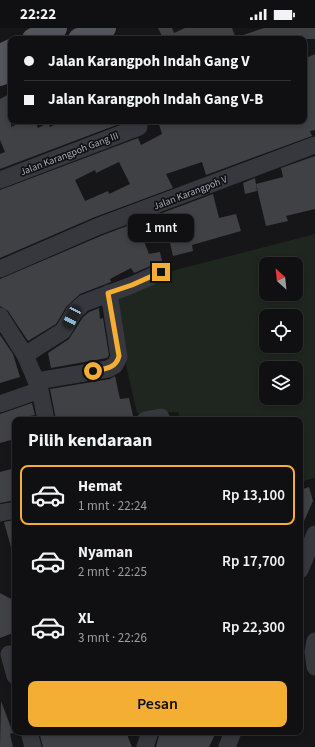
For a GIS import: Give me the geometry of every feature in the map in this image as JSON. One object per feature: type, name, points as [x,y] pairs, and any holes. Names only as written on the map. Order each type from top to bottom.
[{"type":"main road","points":[[33,35],[56,28]]},
{"type":"main road","points":[[85,36],[105,28]]},
{"type":"street","name":"Jalan Karangpoh Gang III","points":[[0,180],[139,127]]},
{"type":"street","name":"Jalan Karangpoh V","points":[[0,269],[99,226],[315,145]]},
{"type":"street","points":[[25,355],[63,331],[79,307],[91,299],[132,285],[161,272]]},
{"type":"street","points":[[0,404],[38,386],[108,369],[115,365],[119,356],[108,293]]},
{"type":"street","points":[[0,316],[25,355],[38,386],[45,417]]},
{"type":"street","points":[[0,513],[12,511]]},
{"type":"street","points":[[303,535],[315,531]]},
{"type":"street","points":[[303,563],[315,534]]},
{"type":"street","points":[[315,641],[313,652],[315,667]]},
{"type":"street","points":[[8,654],[12,667]]},
{"type":"street","points":[[30,735],[33,747]]},
{"type":"street","points":[[145,747],[149,735]]},
{"type":"street","points":[[227,747],[232,735]]},
{"type":"shaded area","points":[[315,234],[315,478],[303,481],[303,417],[180,417],[178,412],[137,413],[111,299],[156,275]]},
{"type":"building","points":[[158,28],[172,28],[174,33],[185,28],[232,28],[235,36],[162,36]]},
{"type":"building","points":[[264,28],[315,28],[315,39],[307,39],[307,36],[240,36]]},
{"type":"building","points":[[315,54],[315,130],[310,131],[312,136],[206,175],[202,162],[166,174],[173,188],[95,217],[0,258],[0,190],[138,138],[141,145],[162,134],[159,124],[307,124],[307,58]],"holes":[[[119,162],[130,184],[109,194],[108,191],[85,201],[75,180],[95,170],[96,173]]]},
{"type":"building","points":[[8,95],[8,124],[11,124],[11,127],[18,124],[36,124],[38,128],[46,124],[48,124],[50,127],[56,124],[119,124],[0,169],[0,154],[5,152],[0,140],[0,99]]},
{"type":"building","points":[[315,156],[315,209],[286,216],[288,221],[266,226],[256,184],[283,177],[281,168]]},
{"type":"building","points":[[255,178],[257,191],[245,194],[243,183]]},
{"type":"building","points":[[213,194],[219,218],[236,214],[241,231],[192,245],[193,251],[173,256],[167,230],[142,236],[149,254],[160,252],[162,261],[153,263],[153,265],[134,273],[131,268],[110,279],[111,282],[80,294],[67,306],[56,324],[28,341],[8,311],[0,306],[0,279],[103,235]]},
{"type":"building","points":[[99,308],[100,319],[103,318],[109,355],[107,358],[51,368],[48,353],[69,339],[83,317],[89,312]]},
{"type":"building","points":[[0,335],[13,354],[20,377],[0,383]]},
{"type":"building","points":[[115,376],[120,399],[129,398],[133,416],[55,417],[50,389],[110,379]]},
{"type":"building","points":[[32,403],[35,415],[12,417],[12,440],[0,443],[0,414]]},
{"type":"building","points":[[12,469],[12,501],[0,503],[0,472]]},
{"type":"building","points":[[309,487],[313,501],[303,523],[303,489]]},
{"type":"building","points":[[12,521],[12,551],[4,522]]},
{"type":"building","points":[[0,593],[12,599],[12,633],[0,638]]},
{"type":"building","points":[[1,701],[12,730],[12,733],[10,734],[13,747],[0,747]]},
{"type":"building","points":[[40,735],[127,735],[132,747],[43,747]]},
{"type":"building","points":[[159,735],[215,735],[209,747],[156,747]]},
{"type":"route","points":[[93,371],[108,369],[118,362],[119,356],[108,293],[132,285],[161,272]]}]
